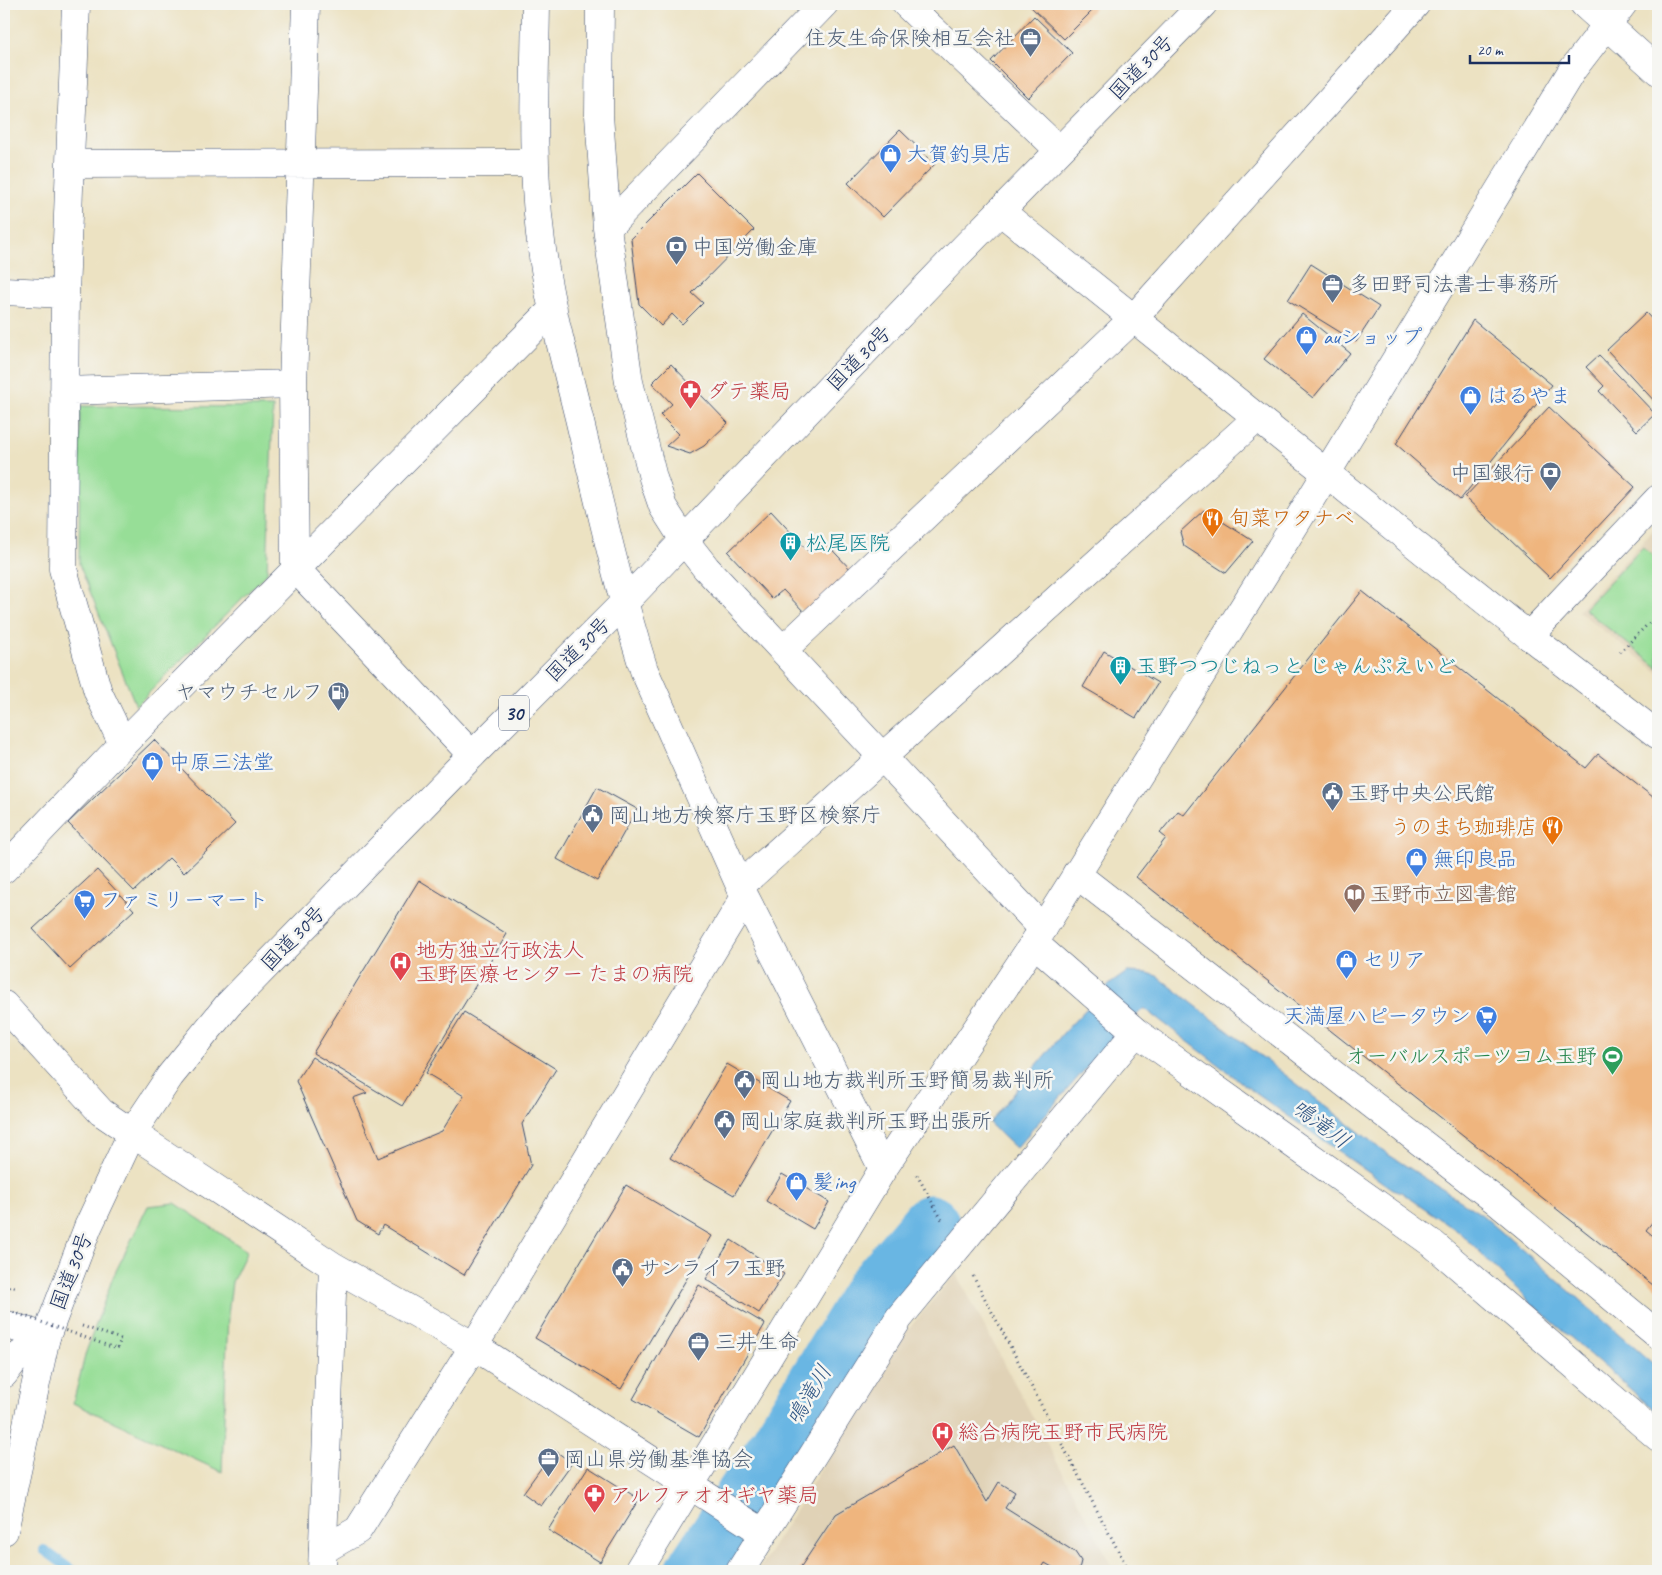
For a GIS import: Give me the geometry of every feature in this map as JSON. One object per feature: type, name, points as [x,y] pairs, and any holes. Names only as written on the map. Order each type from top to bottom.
[{"type":"main road","points":[[76,4],[65,294],[63,569],[98,692],[123,744]]},
{"type":"main road","points":[[306,4],[293,384],[295,568],[472,755]]},
{"type":"main road","points":[[536,4],[534,163],[540,235],[553,309],[624,603],[644,670],[742,892],[883,1169]]},
{"type":"main road","points":[[600,4],[599,115],[606,228],[628,382],[653,478],[663,507],[684,540],[706,568],[883,757],[1038,936],[1094,996],[1132,1029],[1433,1244],[1658,1437]]},
{"type":"main road","points":[[606,228],[824,4]]},
{"type":"main road","points":[[906,4],[1059,150]]},
{"type":"main road","name":"国道30号","points":[[4,1531],[46,1337],[88,1227],[132,1133],[170,1076],[228,1005],[472,755],[624,603],[1000,211],[1203,4]]},
{"type":"main road","points":[[783,650],[1133,319],[1416,4]]},
{"type":"main road","points":[[1584,4],[1614,14],[1658,71]]},
{"type":"main road","points":[[638,1571],[883,1169],[1038,936],[1326,474],[1573,69],[1614,14]]},
{"type":"main road","points":[[70,164],[534,163]]},
{"type":"main road","points":[[1000,211],[1529,636],[1658,735]]},
{"type":"main road","points":[[4,292],[65,294]]},
{"type":"main road","points":[[4,869],[295,568],[553,309]]},
{"type":"main road","points":[[64,390],[293,384]]},
{"type":"main road","points":[[322,1561],[358,1530],[474,1346],[742,892],[883,757],[1257,418]]},
{"type":"main road","points":[[1529,636],[1658,499]]},
{"type":"main road","points":[[1076,874],[1495,1200],[1658,1334]]},
{"type":"main road","points":[[4,1005],[101,1112],[333,1266],[474,1346],[754,1526]]},
{"type":"main road","points":[[740,1571],[754,1526],[899,1318],[1132,1029]]},
{"type":"main road","points":[[322,1561],[333,1266]]},
{"type":"main road","points":[[4,1324],[46,1337]]},
{"type":"main road","points":[[4,1374],[17,1357],[46,1337]]},
{"type":"path","points":[[1620,652],[1658,614]]},
{"type":"path","points":[[4,1288],[12,1286],[17,1288]]},
{"type":"path","points":[[4,1309],[117,1349],[121,1339],[88,1328]]},
{"type":"shaded area","points":[[1658,525],[1658,673],[1578,611]]},
{"type":"shaded area","name":"総合病院玉野市民病院","points":[[956,1273],[1115,1571],[758,1571],[906,1332]]},
{"type":"green space","points":[[80,406],[273,407],[267,573],[136,706],[79,564]]},
{"type":"green space","points":[[1643,546],[1658,561],[1658,668],[1584,609]]},
{"type":"green space","points":[[175,1203],[247,1251],[232,1282],[228,1315],[222,1472],[73,1403],[86,1352],[113,1277],[148,1206]]},
{"type":"water","points":[[1127,972],[1148,973],[1157,976],[1389,1155],[1481,1214],[1658,1368],[1658,1413],[1524,1297],[1459,1232],[1401,1192],[1392,1189],[1254,1092],[1144,1008],[1110,1041],[1016,1148],[989,1123],[1064,1032],[1110,984]]},
{"type":"building","points":[[1028,4],[1099,4],[1064,39]]},
{"type":"building","name":"住友生命保険相互会社","points":[[1034,16],[1072,53],[1028,98],[991,61]]},
{"type":"building","name":"大賀釣具店","points":[[900,130],[935,164],[883,217],[848,183]]},
{"type":"building","name":"中国労働金庫","points":[[697,173],[754,230],[692,293],[703,303],[682,324],[672,314],[661,326],[639,304],[631,239]]},
{"type":"building","name":"多田野司法書士事務所","points":[[1311,264],[1379,307],[1356,342],[1288,300]]},
{"type":"building","points":[[1646,313],[1658,326],[1658,405],[1607,350]]},
{"type":"building","name":"auショップ","points":[[1302,314],[1350,353],[1313,398],[1264,359]]},
{"type":"building","name":"はるやま","points":[[1473,320],[1552,385],[1460,500],[1396,444]]},
{"type":"building","points":[[1599,355],[1655,414],[1637,431],[1599,391],[1604,386],[1586,367]]},
{"type":"building","name":"ダテ薬局","points":[[671,364],[728,423],[704,446],[690,454],[666,446],[679,434],[660,415],[672,404],[652,383]]},
{"type":"building","name":"中国銀行","points":[[1549,407],[1635,487],[1550,578],[1465,497]]},
{"type":"building","name":"旬菜ワタナベ","points":[[1204,510],[1253,541],[1226,573],[1184,546],[1180,532]]},
{"type":"building","name":"松尾医院","points":[[771,511],[809,552],[822,539],[853,572],[807,615],[783,590],[772,599],[728,552]]},
{"type":"building","points":[[1362,591],[1586,768],[1598,754],[1658,801],[1658,810],[1654,816],[1658,819],[1658,1215],[1646,1230],[1658,1240],[1658,1289],[1136,877],[1166,838],[1160,833],[1178,811],[1184,815]]},
{"type":"building","name":"玉野つつじねっと じゃんぷえいど","points":[[1104,651],[1158,683],[1136,718],[1083,687]]},
{"type":"building","name":"中原三法堂","points":[[154,740],[235,824],[184,873],[169,858],[134,891],[68,823]]},
{"type":"building","points":[[597,787],[637,809],[597,881],[557,859]]},
{"type":"building","name":"ファミリーマート","points":[[97,870],[134,910],[70,969],[33,929]]},
{"type":"building","points":[[419,880],[507,934],[402,1106],[313,1053]]},
{"type":"building","points":[[464,1012],[556,1069],[522,1124],[531,1165],[464,1275],[383,1225],[378,1234],[357,1221],[296,1081],[312,1057],[367,1093],[353,1098],[378,1158],[442,1131],[464,1096],[426,1073]]},
{"type":"building","points":[[727,1064],[790,1101],[734,1195],[670,1158]]},
{"type":"building","name":"髪ing","points":[[782,1174],[829,1202],[813,1229],[766,1201]]},
{"type":"building","name":"サンライフ玉野","points":[[626,1185],[712,1236],[621,1389],[535,1338]]},
{"type":"building","points":[[731,1240],[784,1274],[759,1313],[706,1279]]},
{"type":"building","name":"三井生命","points":[[699,1285],[765,1324],[699,1437],[633,1399]]},
{"type":"building","points":[[954,1445],[987,1502],[999,1482],[1015,1492],[1005,1508],[1075,1552],[1081,1561],[1079,1569],[1059,1571],[1045,1563],[1040,1571],[798,1571],[836,1514]]},
{"type":"building","name":"岡山県労働基準協会","points":[[554,1450],[572,1463],[541,1506],[523,1493]]},
{"type":"building","name":"アルファオオギヤ薬局","points":[[588,1467],[639,1499],[600,1562],[548,1530]]},
{"type":"waterway","name":"鳴滝川","points":[[695,1571],[780,1443],[874,1290],[930,1224]]},
{"type":"waterway","points":[[44,1550],[73,1571]]},
{"type":"place","name":"住友生命保険相互会社","points":[[1031,57]]},
{"type":"place","name":"大賀釣具店","points":[[891,173]]},
{"type":"place","name":"中国労働金庫","points":[[676,266]]},
{"type":"place","name":"多田野司法書士事務所","points":[[1333,303]]},
{"type":"place","name":"auショップ","points":[[1307,356]]},
{"type":"place","name":"ダテ薬局","points":[[691,410]]},
{"type":"place","name":"はるやま","points":[[1471,415]]},
{"type":"place","name":"中国銀行","points":[[1550,492]]},
{"type":"place","name":"旬菜ワタナベ","points":[[1213,537]]},
{"type":"place","name":"松尾医院","points":[[790,562]]},
{"type":"place","name":"玉野つつじねっと じゃんぷえいど","points":[[1120,685]]},
{"type":"place","name":"ヤマウチセルフ","points":[[339,711]]},
{"type":"place","name":"中原三法堂","points":[[153,781]]},
{"type":"place","name":"玉野中央公民館","points":[[1332,812]]},
{"type":"place","name":"岡山地方検察庁玉野区検察庁","points":[[593,834]]},
{"type":"place","name":"うのまち珈琲店","points":[[1553,846]]},
{"type":"place","name":"無印良品","points":[[1417,878]]},
{"type":"place","name":"玉野市立図書館","points":[[1354,913]]},
{"type":"place","name":"ファミリーマート","points":[[84,919]]},
{"type":"place","name":"セリア","points":[[1347,979]]},
{"type":"place","name":"地方独立行政法人 玉野医療センター たまの病院","points":[[400,981]]},
{"type":"place","name":"天満屋ハピータウン","points":[[1487,1035]]},
{"type":"place","name":"オーバルスポーツコム玉野","points":[[1613,1075]]},
{"type":"place","name":"岡山地方裁判所玉野簡易裁判所","points":[[744,1099]]},
{"type":"place","name":"岡山家庭裁判所玉野出張所","points":[[724,1140]]},
{"type":"place","name":"髪ing","points":[[797,1201]]},
{"type":"place","name":"サンライフ玉野","points":[[623,1287]]},
{"type":"place","name":"三井生命","points":[[699,1361]]},
{"type":"place","name":"総合病院玉野市民病院","points":[[942,1451]]},
{"type":"place","name":"岡山県労働基準協会","points":[[548,1478]]},
{"type":"place","name":"アルファオオギヤ薬局","points":[[594,1514]]}]
